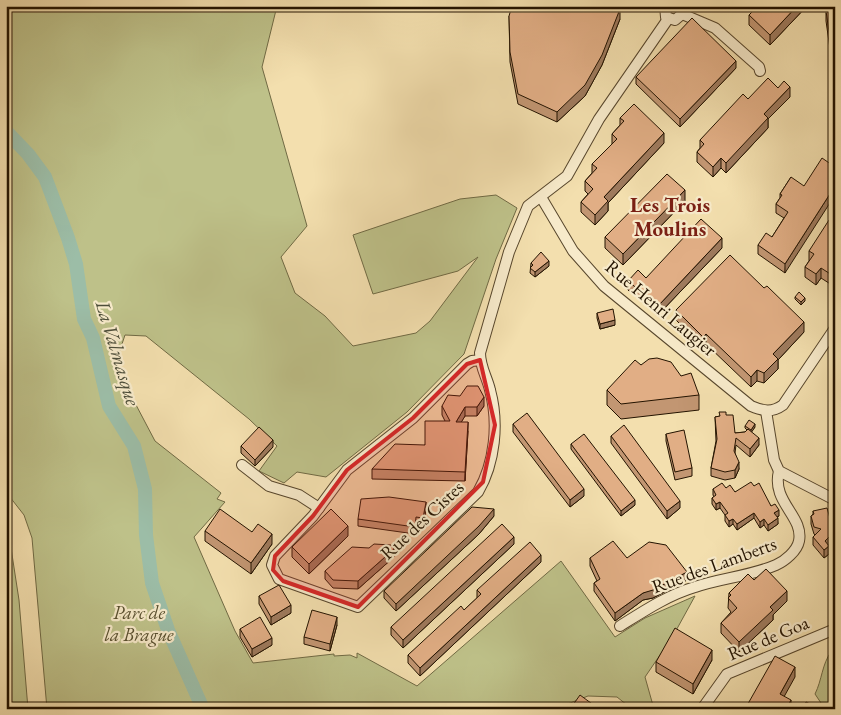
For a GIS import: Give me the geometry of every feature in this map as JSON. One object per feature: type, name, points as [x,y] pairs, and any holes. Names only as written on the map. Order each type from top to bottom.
[{"type":"street","points":[[662,7],[668,19],[675,20],[682,10],[707,22],[759,67],[760,71]]},
{"type":"street","points":[[541,197],[567,176],[599,119],[668,19]]},
{"type":"street","name":"Rue des Cistes","points":[[319,508],[275,556],[272,565],[273,570],[284,582],[358,606],[478,492],[486,476],[494,440],[493,404],[480,360],[482,345],[509,252],[528,206],[541,197]]},
{"type":"street","name":"Rue Henri Laugier","points":[[541,197],[573,251],[604,286],[751,406],[766,411]]},
{"type":"street","points":[[835,328],[783,405],[778,409],[766,411],[774,460],[779,470],[835,500]]},
{"type":"street","points":[[242,465],[269,486],[299,495],[319,508],[347,470],[413,418],[467,364],[480,360]]},
{"type":"street","name":"Rue des Lamberts","points":[[620,626],[660,602],[693,587],[777,565],[792,554],[799,544],[800,534],[778,491],[777,480],[779,470]]},
{"type":"street","name":"Rue de Goa","points":[[702,709],[727,674],[835,629]]},
{"type":"highlighted area","points":[[480,360],[495,425],[483,482],[358,607],[283,581],[273,570],[275,556],[313,516],[347,470],[413,418],[467,364]]},
{"type":"green space","name":"Parc de la Brague","points":[[6,6],[277,6],[262,67],[307,226],[281,257],[295,293],[325,316],[353,346],[416,333],[430,321],[478,257],[458,271],[373,294],[353,235],[460,199],[496,195],[517,208],[496,259],[464,354],[407,412],[326,477],[297,472],[284,483],[259,471],[277,446],[249,419],[146,336],[125,335],[115,365],[155,441],[221,493],[217,499],[225,502],[194,537],[235,631],[253,663],[334,654],[334,656],[350,655],[357,658],[357,653],[417,686],[561,561],[615,637],[645,618],[695,596],[673,636],[645,677],[654,709],[632,709],[617,697],[588,696],[555,709],[47,709],[32,538],[24,515],[6,492]]},
{"type":"green space","points":[[6,529],[9,535],[19,600],[28,709],[6,709]]},
{"type":"green space","points":[[835,638],[835,709],[825,709],[815,694],[831,652],[830,642]]},
{"type":"building","points":[[512,6],[619,6],[620,9],[602,55],[585,85],[557,112],[518,94],[510,52],[509,16]]},
{"type":"building","points":[[758,6],[797,6],[770,35],[749,15]]},
{"type":"building","points":[[835,9],[835,46],[831,46],[826,11]]},
{"type":"building","points":[[692,18],[736,61],[680,119],[636,77]]},
{"type":"building","points":[[768,78],[778,88],[784,81],[790,87],[764,114],[768,118],[726,163],[721,158],[713,167],[697,152],[704,144],[700,140],[743,94],[748,99]]},
{"type":"building","points":[[634,104],[664,133],[604,197],[608,201],[595,215],[581,202],[593,189],[585,181],[597,168],[592,164],[617,139],[612,134],[624,121],[620,118]]},
{"type":"building","points":[[822,158],[835,167],[835,186],[785,264],[758,245],[766,233],[772,237],[788,212],[776,204],[791,177],[804,186]]},
{"type":"building","points":[[667,174],[685,190],[623,254],[605,237]]},
{"type":"building","points":[[701,219],[722,238],[658,306],[628,281],[638,270],[646,278]]},
{"type":"building","points":[[829,220],[835,222],[835,277],[821,268],[816,274],[805,267],[814,254],[809,251]]},
{"type":"building","points":[[541,252],[549,261],[535,272],[530,268],[533,265],[531,263]]},
{"type":"building","points":[[730,255],[764,288],[767,286],[804,322],[773,354],[778,359],[764,373],[757,370],[751,377],[706,334],[703,337],[676,310]]},
{"type":"building","points":[[799,292],[805,298],[801,302],[795,297]]},
{"type":"building","points":[[613,309],[615,320],[600,324],[597,313]]},
{"type":"building","points":[[657,358],[671,362],[681,376],[691,373],[699,395],[621,404],[607,390],[635,360],[641,365],[649,359]]},
{"type":"building","points":[[467,386],[478,386],[484,397],[477,407],[465,407],[456,422],[468,422],[465,472],[372,469],[395,444],[425,445],[425,421],[450,421],[442,406],[448,395],[460,396]]},
{"type":"building","points":[[719,412],[733,415],[735,433],[745,432],[748,429],[759,438],[750,449],[736,438],[734,451],[739,462],[735,470],[725,472],[711,468],[717,439],[715,417],[720,416]]},
{"type":"building","points":[[527,413],[584,489],[570,500],[513,424]]},
{"type":"building","points":[[749,420],[755,424],[751,430],[745,426]]},
{"type":"building","points":[[624,425],[680,501],[667,511],[611,436]]},
{"type":"building","points":[[259,427],[273,440],[255,460],[241,446]]},
{"type":"building","points":[[684,430],[692,468],[675,472],[666,434]]},
{"type":"building","points":[[584,434],[635,500],[621,511],[571,444]]},
{"type":"building","points":[[751,482],[754,486],[759,483],[771,506],[775,504],[779,510],[774,513],[778,518],[768,525],[764,519],[760,522],[754,513],[737,524],[733,519],[729,521],[725,515],[728,513],[720,502],[716,504],[712,498],[716,495],[713,489],[722,483],[726,488],[730,485],[735,492]]},
{"type":"building","points":[[389,497],[426,502],[423,518],[416,517],[415,527],[358,519],[361,499]]},
{"type":"building","points":[[472,507],[494,509],[479,526],[396,604],[384,591]]},
{"type":"building","points":[[827,508],[834,532],[825,541],[829,546],[824,550],[813,537],[821,529],[814,527],[811,516],[814,514],[813,511]]},
{"type":"building","points":[[220,509],[252,532],[258,524],[272,534],[251,563],[205,531]]},
{"type":"building","points":[[331,509],[348,526],[309,564],[292,547]]},
{"type":"building","points":[[502,524],[514,537],[403,640],[391,627]]},
{"type":"building","points":[[613,541],[627,558],[649,542],[666,545],[687,572],[653,590],[643,593],[615,613],[594,583],[600,579],[590,558]]},
{"type":"building","points":[[530,542],[541,555],[420,668],[408,655],[461,606],[464,610],[481,594],[477,590]]},
{"type":"building","points":[[374,544],[391,545],[394,549],[358,581],[333,580],[325,571],[352,547],[369,548]]},
{"type":"building","points":[[766,569],[787,591],[770,607],[773,610],[739,642],[721,623],[737,608],[728,598],[731,595],[729,593],[748,574],[754,580]]},
{"type":"building","points":[[279,585],[291,605],[271,617],[259,596]]},
{"type":"building","points":[[312,610],[337,617],[330,644],[304,637]]},
{"type":"building","points":[[260,617],[272,638],[252,649],[240,629]]},
{"type":"building","points":[[675,628],[712,650],[693,684],[656,662]]},
{"type":"building","points":[[775,656],[795,667],[780,694],[791,700],[786,709],[745,709]]},
{"type":"building","points":[[580,695],[599,709],[570,709]]},
{"type":"building","points":[[806,702],[812,705],[810,709],[802,709]]},
{"type":"waterway","name":"La Valmasque","points":[[6,131],[28,154],[45,177],[68,238],[76,264],[84,319],[93,338],[109,406],[134,446],[145,489],[146,535],[152,583],[168,630],[203,709]]},
{"type":"district","name":"Les Trois Moulins","points":[[670,216]]}]
